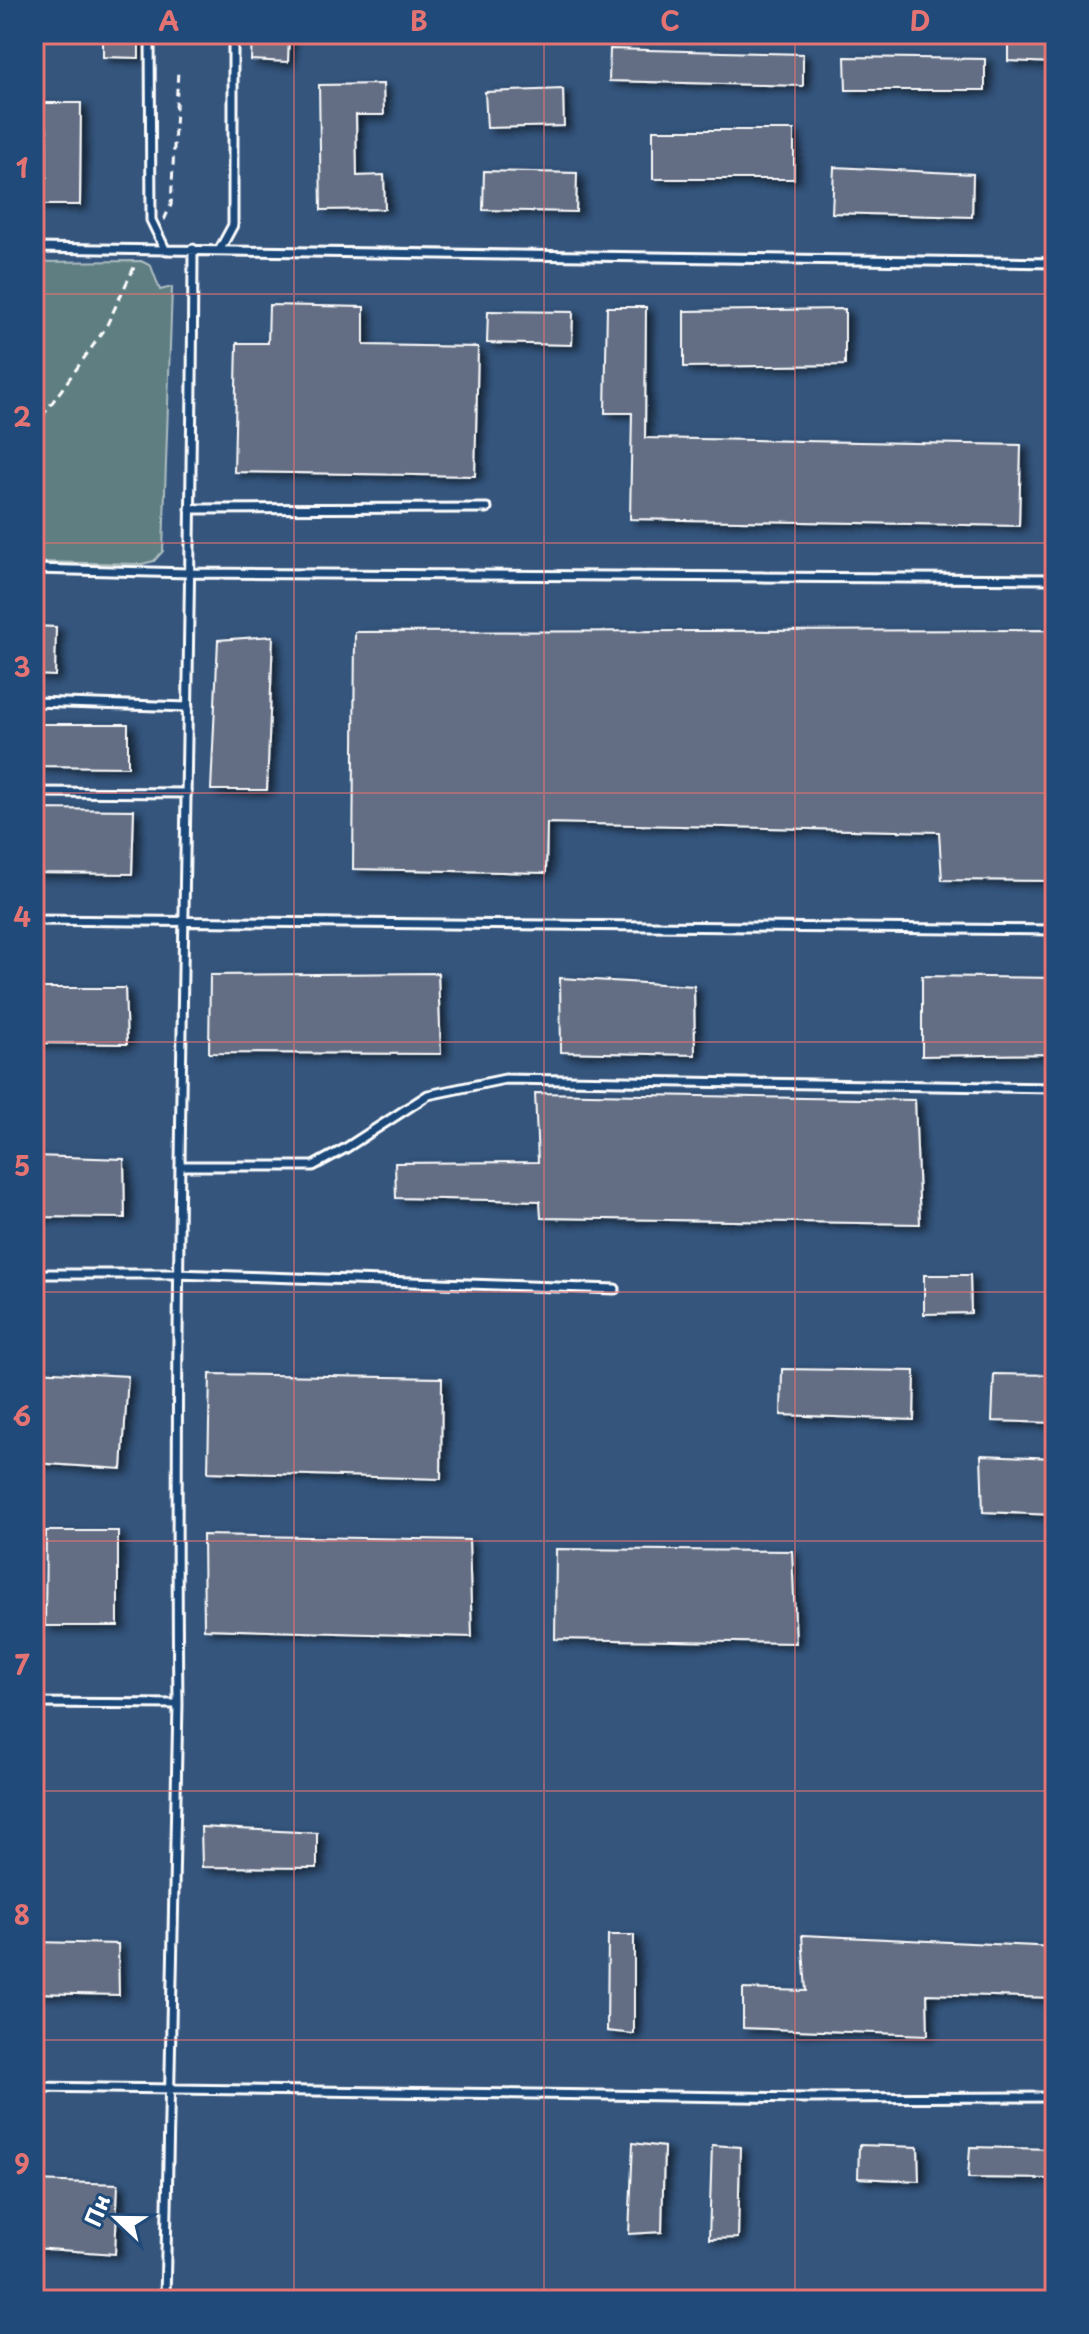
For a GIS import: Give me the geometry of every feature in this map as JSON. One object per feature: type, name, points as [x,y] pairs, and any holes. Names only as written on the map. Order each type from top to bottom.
[{"type":"lane","points":[[150,34],[151,220],[165,249]]},
{"type":"lane","points":[[220,249],[233,225],[233,34]]},
{"type":"lane","points":[[34,248],[1055,263]]},
{"type":"lane","points":[[165,2300],[178,1704],[177,1274],[185,922],[193,249]]},
{"type":"lane","points":[[190,509],[487,508]]},
{"type":"lane","points":[[34,569],[189,573],[1055,579]]},
{"type":"lane","points":[[34,702],[188,707]]},
{"type":"lane","points":[[34,792],[187,793]]},
{"type":"lane","points":[[34,920],[1055,930]]},
{"type":"lane","points":[[180,1166],[313,1166],[428,1095],[505,1079],[1055,1088]]},
{"type":"lane","points":[[34,1274],[177,1274],[615,1289]]},
{"type":"lane","points":[[34,1703],[178,1704]]},
{"type":"lane","points":[[34,2087],[809,2098],[1055,2097]]},
{"type":"shaded area","points":[[34,34],[1055,34],[1055,2300],[34,2300]]},
{"type":"green space","points":[[141,261],[151,266],[160,290],[172,287],[163,551],[154,561],[142,564],[34,562],[34,262]]},
{"type":"building","points":[[103,34],[139,34],[139,58],[103,57]]},
{"type":"building","points":[[252,34],[289,34],[288,62],[251,60]]},
{"type":"building","points":[[1008,43],[1055,45],[1055,63],[1008,61]]},
{"type":"building","points":[[610,49],[803,54],[803,86],[609,81]]},
{"type":"building","points":[[845,57],[985,59],[985,90],[846,90]]},
{"type":"building","points":[[383,84],[384,115],[356,115],[357,176],[384,175],[385,209],[321,210],[319,85]]},
{"type":"building","points":[[563,89],[564,126],[487,128],[485,92]]},
{"type":"building","points":[[36,103],[81,103],[80,205],[34,205],[34,178],[47,177],[47,128],[34,126]]},
{"type":"building","points":[[653,130],[794,130],[794,179],[653,179]]},
{"type":"building","points":[[834,167],[973,174],[972,217],[832,213]]},
{"type":"building","points":[[484,171],[577,173],[576,212],[483,210]]},
{"type":"building","points":[[269,305],[364,307],[364,345],[478,347],[475,476],[234,472],[237,343],[268,343]]},
{"type":"building","points":[[607,307],[646,307],[645,438],[1021,445],[1019,526],[630,519],[632,413],[605,413]]},
{"type":"building","points":[[845,309],[845,365],[684,367],[684,311]]},
{"type":"building","points":[[488,311],[573,312],[572,345],[487,343]]},
{"type":"building","points":[[34,626],[56,627],[55,676],[34,675]]},
{"type":"building","points":[[1055,630],[1055,881],[942,880],[939,832],[547,823],[546,873],[353,869],[355,632]]},
{"type":"building","points":[[273,636],[267,790],[211,790],[218,640]]},
{"type":"building","points":[[34,724],[128,724],[128,767],[34,766]]},
{"type":"building","points":[[34,809],[134,810],[132,874],[34,873]]},
{"type":"building","points":[[438,973],[441,1054],[209,1053],[210,975]]},
{"type":"building","points":[[922,976],[1055,978],[1055,1054],[922,1056]]},
{"type":"building","points":[[560,978],[694,986],[695,1055],[561,1052]]},
{"type":"building","points":[[34,988],[125,988],[127,1044],[34,1043]]},
{"type":"building","points":[[535,1093],[915,1100],[920,1224],[541,1218],[540,1201],[396,1198],[395,1163],[538,1162]]},
{"type":"building","points":[[34,1156],[124,1159],[125,1218],[34,1217]]},
{"type":"building","points":[[924,1275],[970,1275],[971,1313],[924,1314]]},
{"type":"building","points":[[782,1369],[915,1371],[914,1420],[781,1415]]},
{"type":"building","points":[[34,1371],[128,1376],[122,1469],[34,1463]]},
{"type":"building","points":[[210,1374],[442,1378],[441,1479],[208,1472]]},
{"type":"building","points":[[994,1374],[1055,1375],[1055,1423],[992,1421]]},
{"type":"building","points":[[981,1455],[1055,1458],[1055,1515],[983,1512]]},
{"type":"building","points":[[46,1531],[118,1531],[118,1626],[45,1626]]},
{"type":"building","points":[[203,1535],[469,1540],[472,1637],[204,1629]]},
{"type":"building","points":[[556,1549],[792,1551],[796,1643],[555,1639]]},
{"type":"building","points":[[201,1827],[317,1833],[317,1868],[202,1867]]},
{"type":"building","points":[[608,1935],[634,1935],[634,2034],[607,2031]]},
{"type":"building","points":[[802,1935],[1055,1947],[1055,1998],[927,1994],[928,2035],[743,2028],[743,1989],[806,1991]]},
{"type":"building","points":[[34,1942],[118,1944],[119,1995],[34,1993]]},
{"type":"building","points":[[633,2143],[664,2147],[662,2232],[629,2234]]},
{"type":"building","points":[[712,2145],[740,2147],[738,2238],[709,2239]]},
{"type":"building","points":[[859,2145],[918,2147],[919,2181],[858,2178]]},
{"type":"building","points":[[970,2147],[1055,2149],[1055,2179],[968,2178]]},
{"type":"building","points":[[34,2181],[118,2184],[115,2254],[34,2248]]}]
